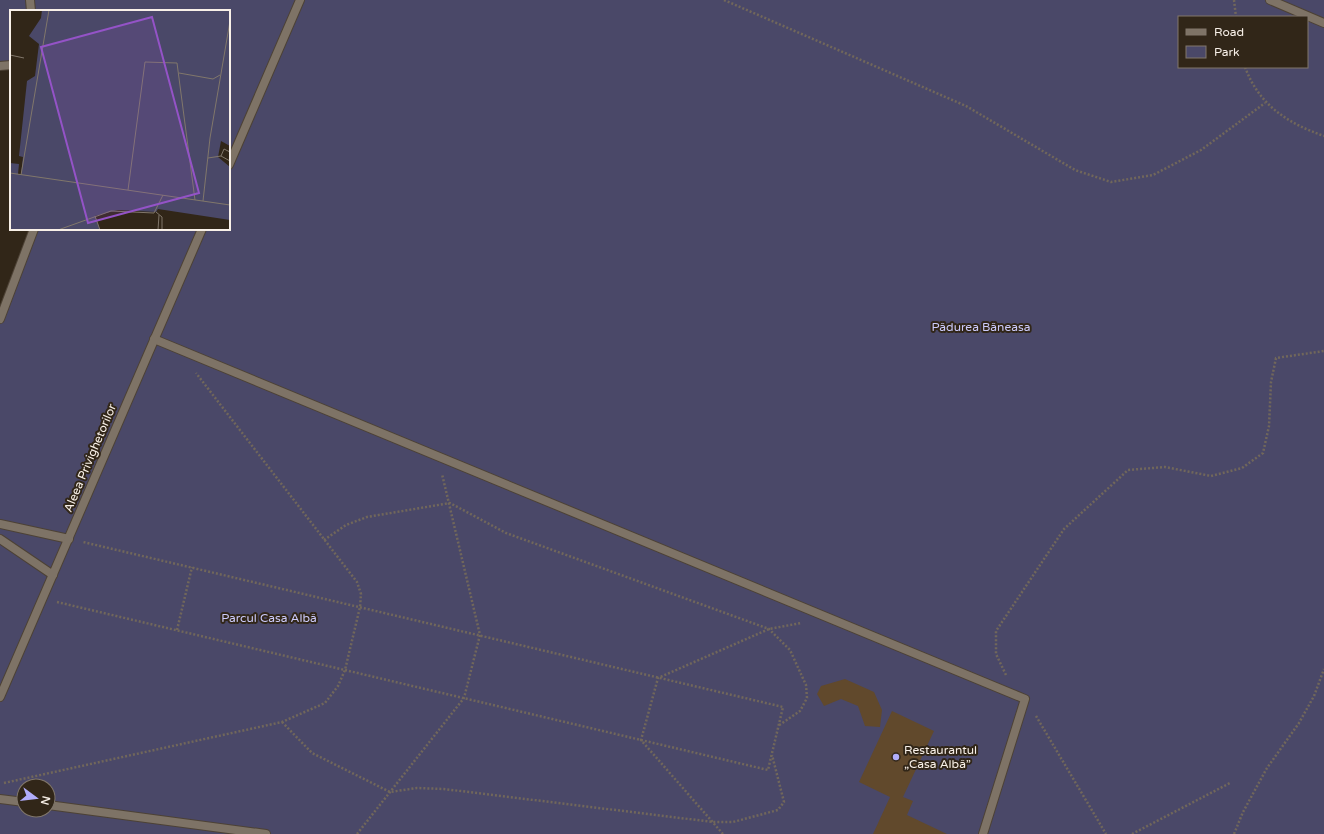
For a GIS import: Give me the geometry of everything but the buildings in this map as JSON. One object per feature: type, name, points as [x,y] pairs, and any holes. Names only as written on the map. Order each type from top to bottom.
[{"type":"street","points":[[230,164],[300,0]]},
{"type":"street","points":[[1270,0],[1306,16]]},
{"type":"street","points":[[1308,17],[1324,24]]},
{"type":"street","points":[[0,66],[10,65]]},
{"type":"street","points":[[0,319],[34,230]]},
{"type":"street","name":"Aleea Privighetorilor","points":[[0,697],[202,230]]},
{"type":"street","points":[[154,339],[1025,699],[983,834]]},
{"type":"street","points":[[0,524],[69,539]]},
{"type":"street","points":[[0,539],[53,575]]},
{"type":"street","points":[[0,799],[16,801]]},
{"type":"street","points":[[56,806],[266,834]]},
{"type":"path","points":[[724,0],[966,106],[1075,170],[1111,182],[1153,175],[1201,150],[1265,103]]},
{"type":"path","points":[[1234,0],[1236,16]]},
{"type":"path","points":[[1245,68],[1249,80],[1265,103],[1300,128],[1324,136]]},
{"type":"path","points":[[0,784],[282,722],[324,703],[338,686],[345,670],[360,607],[361,594],[356,582],[177,349]]},
{"type":"path","points":[[1006,691],[1008,679],[996,654],[996,631],[1064,529],[1128,470],[1165,467],[1210,476],[1242,468],[1263,453],[1269,426],[1271,382],[1276,358],[1324,351]]},
{"type":"path","points":[[357,834],[464,698],[480,635],[450,503],[437,456]]},
{"type":"path","points":[[324,540],[346,526],[367,517],[450,503],[506,534],[769,629],[790,650],[806,685],[807,698],[800,711],[778,726]]},
{"type":"path","points":[[42,598],[768,770],[783,707],[69,539]]},
{"type":"path","points":[[177,630],[192,567]]},
{"type":"path","points":[[658,678],[769,629],[828,617]]},
{"type":"path","points":[[1234,834],[1243,812],[1267,768],[1299,723],[1314,696],[1324,669]]},
{"type":"path","points":[[641,740],[658,678]]},
{"type":"path","points":[[1025,699],[1106,834]]},
{"type":"path","points":[[282,722],[312,753],[390,792],[417,788],[444,789],[713,822],[734,822],[778,810],[784,802],[772,754]]},
{"type":"path","points":[[641,740],[723,834]]},
{"type":"path","points":[[1132,834],[1230,783]]},
{"type":"green space","name":"Pădurea Băneasa","points":[[0,0],[1324,0],[1324,834],[0,834],[0,319],[34,230],[230,230],[230,10],[10,10],[10,65],[0,66]]},
{"type":"place","name":"Restaurantul „Casa Albă”","points":[[896,757]]},
{"type":"park label","name":"Parcul Casa Albă","points":[[269,618]]}]
